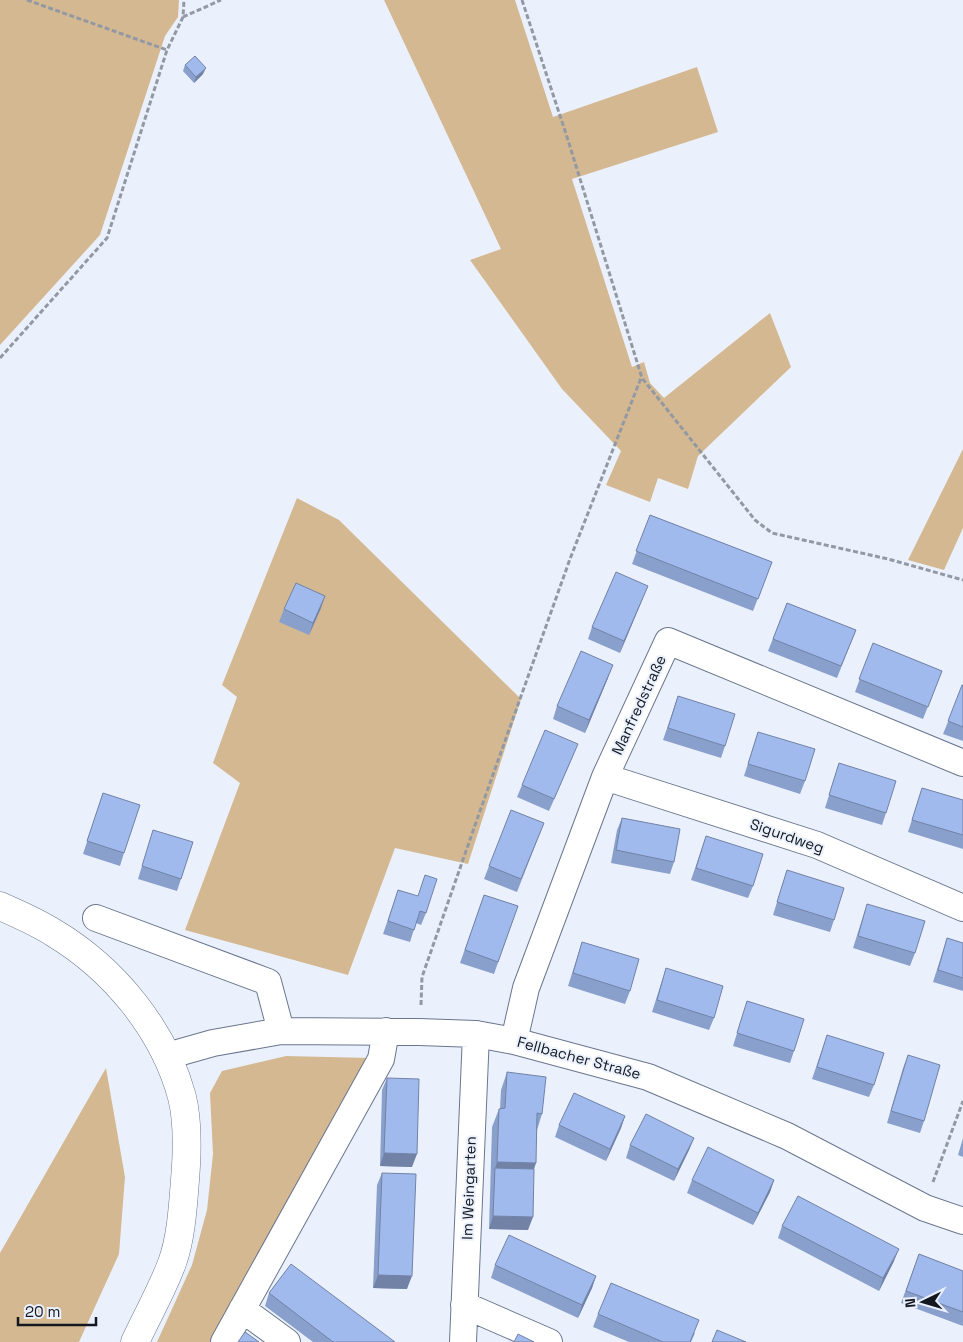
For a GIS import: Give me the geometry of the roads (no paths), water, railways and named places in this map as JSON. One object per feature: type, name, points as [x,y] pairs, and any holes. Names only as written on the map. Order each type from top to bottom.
[{"type":"main road","points":[[0,906],[55,933],[84,953],[118,986],[149,1024],[167,1056],[182,1098],[187,1154],[183,1209],[172,1262],[135,1342]]},
{"type":"street","name":"Manfredstraße","points":[[514,1041],[526,988],[605,777],[668,641],[963,763]]},
{"type":"street","name":"Sigurdweg","points":[[605,777],[817,844],[963,908]]},
{"type":"street","points":[[96,918],[268,982],[280,1031]]},
{"type":"street","name":"Fellbacher Straße","points":[[167,1056],[213,1043],[280,1031],[386,1031],[476,1034],[514,1041],[648,1077],[787,1136],[925,1208],[963,1221]]},
{"type":"street","points":[[224,1342],[381,1059],[386,1031]]},
{"type":"street","name":"Im Weingarten","points":[[463,1342],[476,1034]]},
{"type":"street","points":[[464,1305],[549,1342]]},
{"type":"street","points":[[242,1309],[286,1342]]}]
